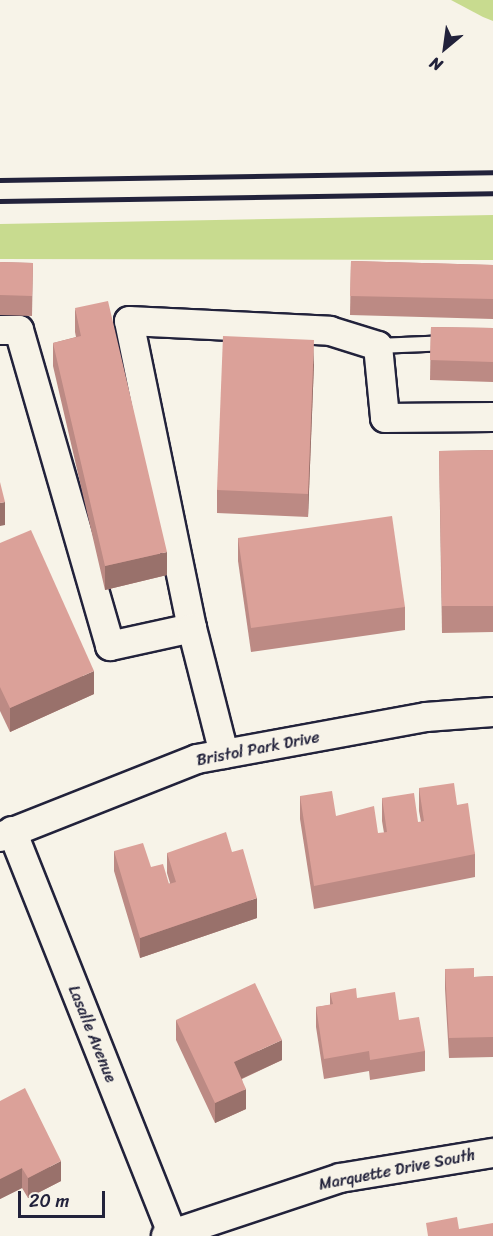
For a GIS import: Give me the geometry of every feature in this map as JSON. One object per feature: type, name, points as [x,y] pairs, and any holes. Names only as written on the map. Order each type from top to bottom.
[{"type":"street","points":[[224,754],[192,628],[129,321],[330,331],[378,346],[385,418],[493,417]]},
{"type":"street","points":[[0,330],[19,330],[111,646],[192,628]]},
{"type":"street","name":"Bristol Park Drive","points":[[6,834],[197,759],[426,717],[493,712]]},
{"type":"street","name":"Lasalle Avenue","points":[[6,834],[170,1235]]},
{"type":"street","name":"Marquette Drive South","points":[[170,1235],[340,1178],[493,1153]]},
{"type":"lane","points":[[378,346],[470,342]]},
{"type":"green space","points":[[451,0],[493,0],[493,21],[483,17]]},
{"type":"green space","points":[[493,215],[493,260],[0,259],[0,224]]},
{"type":"building","points":[[351,261],[493,265],[493,299],[350,296]]},
{"type":"building","points":[[0,262],[33,263],[32,296],[0,295]]},
{"type":"building","points":[[108,301],[167,552],[105,566],[53,343],[81,336],[75,308]]},
{"type":"building","points":[[431,327],[493,328],[493,362],[430,360]]},
{"type":"building","points":[[223,336],[314,340],[308,494],[217,490]]},
{"type":"building","points":[[493,450],[493,606],[442,606],[439,451]]},
{"type":"building","points":[[0,482],[5,502],[0,503]]},
{"type":"building","points":[[392,516],[405,607],[251,628],[238,538]]},
{"type":"building","points":[[31,530],[94,671],[10,708],[0,687],[0,543]]},
{"type":"building","points":[[454,783],[457,805],[468,803],[475,854],[314,886],[300,796],[332,791],[336,816],[374,806],[378,833],[387,832],[382,798],[414,793],[418,822],[424,821],[419,788]]},
{"type":"building","points":[[226,832],[232,852],[243,849],[257,898],[140,938],[114,851],[143,843],[151,867],[163,864],[169,884],[176,882],[167,853]]},
{"type":"building","points":[[474,968],[474,977],[493,976],[493,1037],[449,1038],[445,969]]},
{"type":"building","points":[[255,983],[282,1040],[234,1062],[246,1089],[215,1103],[176,1020]]},
{"type":"building","points":[[356,988],[357,998],[395,992],[399,1020],[419,1017],[425,1051],[370,1060],[369,1051],[324,1059],[316,1007],[333,1004],[330,993]]},
{"type":"building","points":[[25,1088],[61,1161],[28,1178],[22,1168],[0,1179],[0,1101]]},
{"type":"building","points":[[457,1217],[459,1229],[493,1223],[493,1236],[428,1236],[426,1223]]},
{"type":"railway","points":[[0,180],[493,172]]},
{"type":"railway","points":[[0,201],[493,193]]}]
